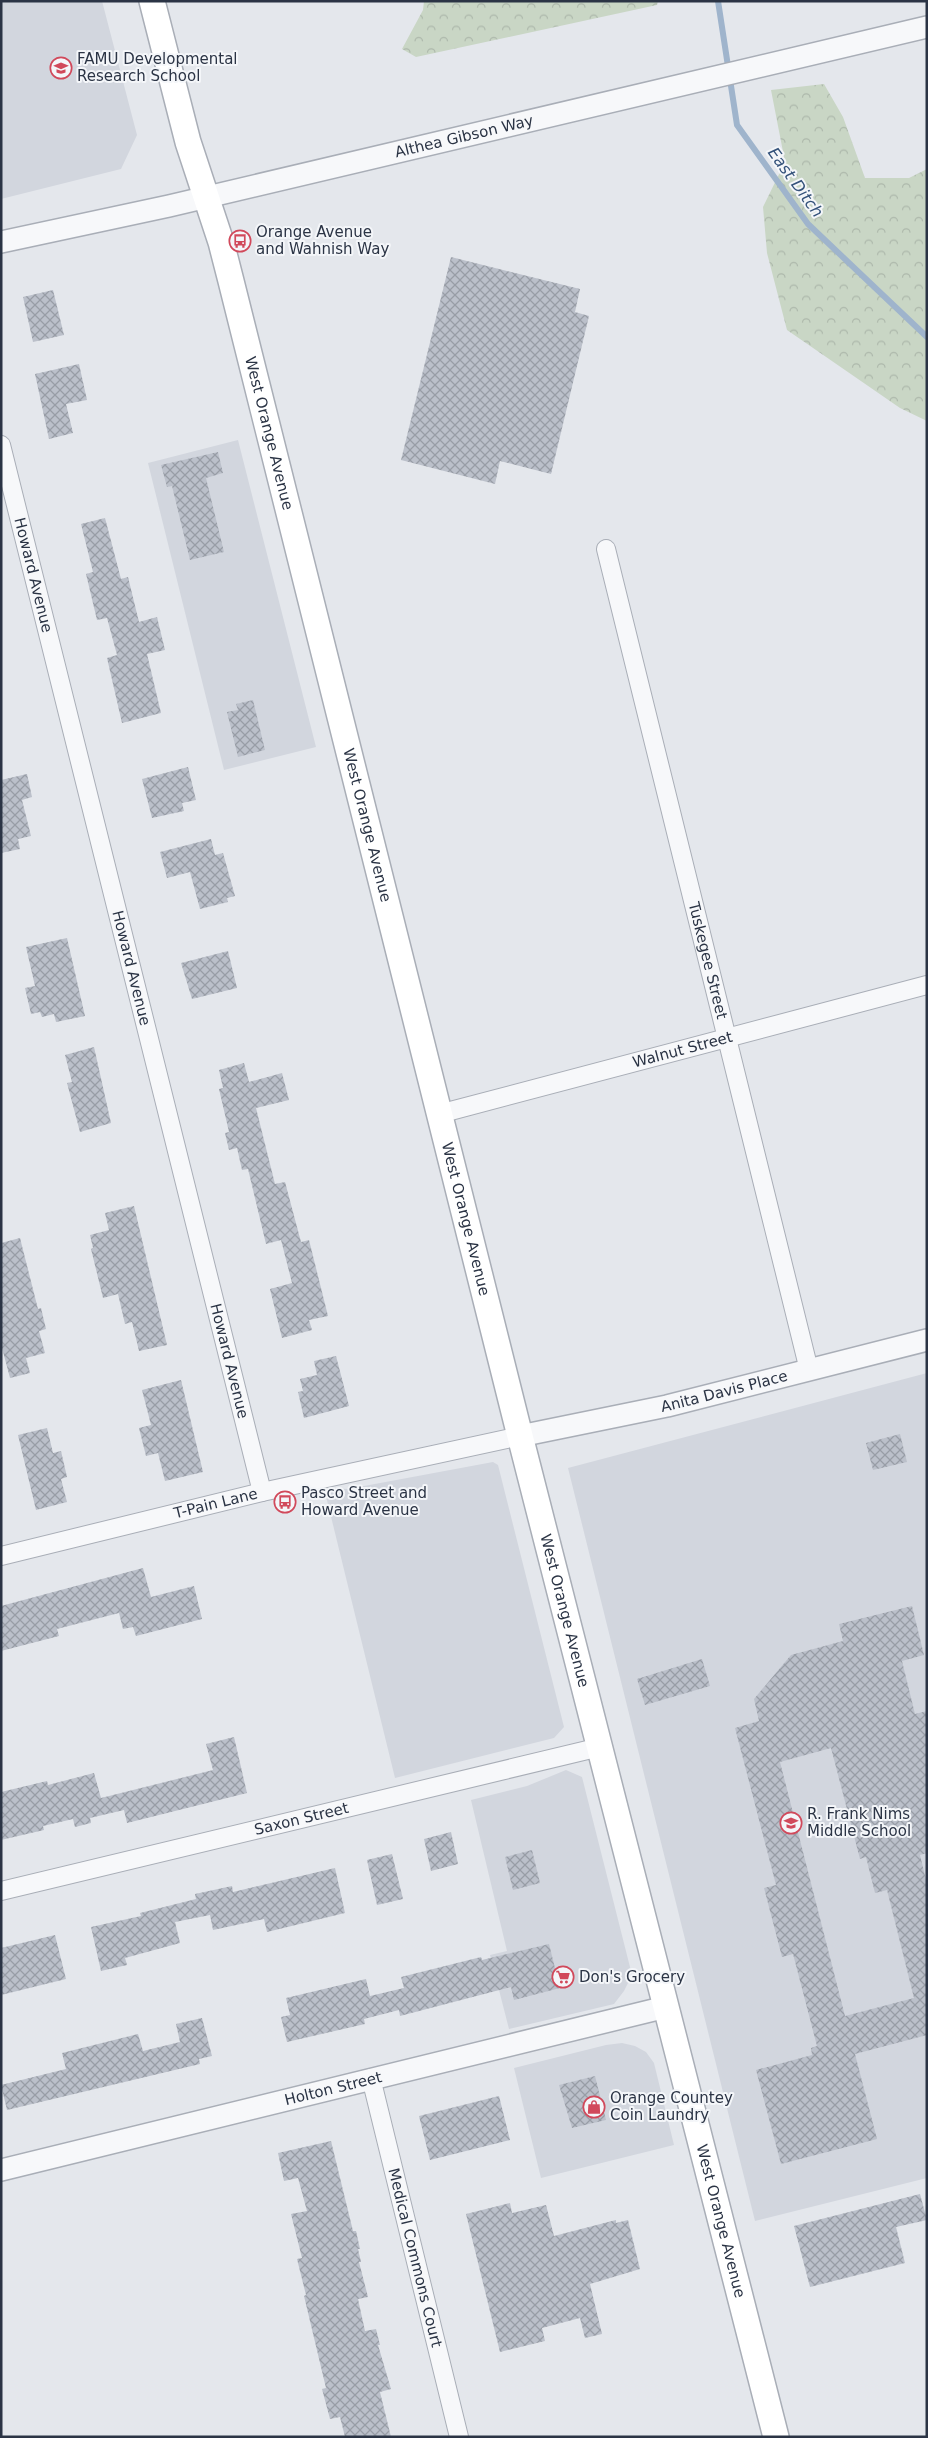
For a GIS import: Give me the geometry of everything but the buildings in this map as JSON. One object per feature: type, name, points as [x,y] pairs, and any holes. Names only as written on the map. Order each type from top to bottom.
[{"type":"main road","name":"West Orange Avenue","points":[[152,1],[188,142],[231,281],[520,1436],[776,2437]]},
{"type":"street","name":"Althea Gibson Way","points":[[1,242],[206,197],[927,27]]},
{"type":"street","name":"Howard Avenue","points":[[1,445],[262,1492]]},
{"type":"street","name":"Tuskegee Street","points":[[606,549],[809,1370]]},
{"type":"street","name":"Walnut Street","points":[[439,1114],[927,985]]},
{"type":"street","name":"Anita Davis Place","points":[[520,1436],[667,1406],[927,1340]]},
{"type":"street","name":"T-Pain Lane","points":[[1,1556],[262,1492],[520,1436]]},
{"type":"street","name":"Saxon Street","points":[[1,1891],[600,1747]]},
{"type":"street","name":"Holton Street","points":[[1,2170],[666,2007]]},
{"type":"street","name":"Medical Commons Court","points":[[371,2078],[459,2437]]},
{"type":"shaded area","name":"FAMU Developmental Research School","points":[[1,1],[102,1],[137,135],[121,169],[1,199]]},
{"type":"shaded area","points":[[238,440],[316,747],[224,770],[148,463]]},
{"type":"shaded area","name":"R. Frank Nims Middle School","points":[[927,1373],[927,2178],[755,2221],[568,1468]]},
{"type":"shaded area","points":[[493,1462],[498,1465],[564,1727],[554,1738],[395,1778],[324,1488],[348,1489]]},
{"type":"shaded area","points":[[566,1770],[582,1777],[632,1975],[624,1991],[614,2004],[509,2029],[490,1955],[507,1951],[471,1800],[527,1786]]},
{"type":"shaded area","name":"Orange Countey Coin Laundry","points":[[622,2043],[635,2046],[646,2052],[654,2063],[674,2145],[541,2178],[514,2068],[606,2045]]},
{"type":"green space","points":[[424,1],[658,1],[657,5],[416,57],[402,49],[423,10]]},
{"type":"green space","points":[[824,84],[843,117],[865,178],[909,178],[927,169],[927,421],[900,408],[787,330],[767,253],[763,207],[785,162],[771,90]]},
{"type":"waterway","name":"East Ditch","points":[[718,1],[737,125],[808,224],[927,337]]},
{"type":"place","name":"FAMU Developmental Research School","points":[[61,68]]},
{"type":"place","name":"Orange Avenue and Wahnish Way","points":[[240,241]]},
{"type":"place","name":"Pasco Street and Howard Avenue","points":[[285,1502]]},
{"type":"place","name":"R. Frank Nims Middle School","points":[[791,1823]]},
{"type":"place","name":"Don's Grocery","points":[[563,1977]]},
{"type":"place","name":"Orange Countey Coin Laundry","points":[[594,2107]]}]
